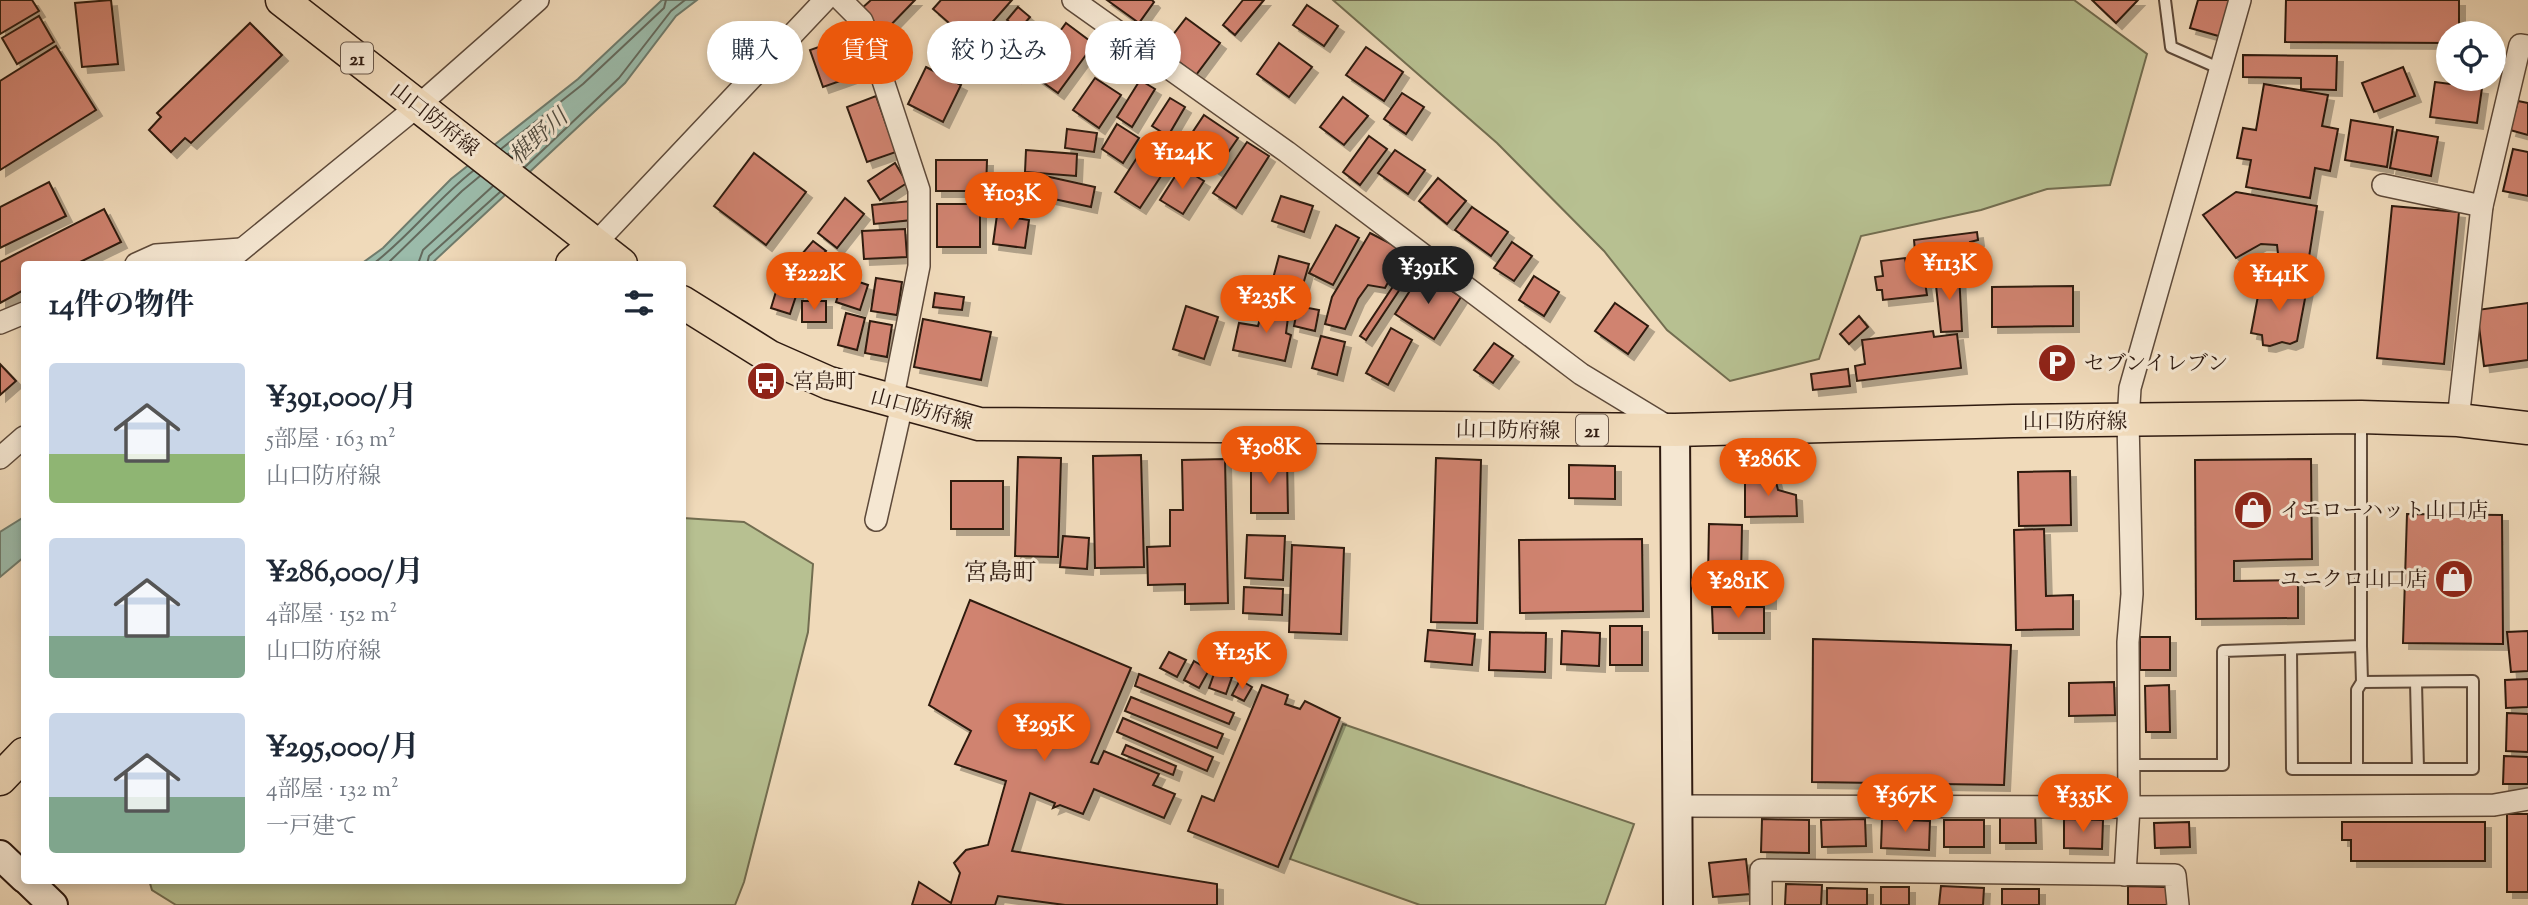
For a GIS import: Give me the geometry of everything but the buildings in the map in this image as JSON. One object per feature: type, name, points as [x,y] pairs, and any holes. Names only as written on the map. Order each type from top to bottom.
[{"type":"main road","name":"山口防府線","points":[[282,0],[555,213],[583,255],[608,261]]},
{"type":"main road","name":"山口防府線","points":[[686,304],[770,357],[830,383],[979,425],[1675,430],[2014,421],[2361,417],[2458,420],[2528,428]]},
{"type":"main road","points":[[0,779],[21,757]]},
{"type":"street","points":[[227,261],[426,110],[538,0]]},
{"type":"street","points":[[583,255],[825,0]]},
{"type":"street","points":[[841,0],[862,21],[919,190],[919,266],[876,520]]},
{"type":"street","points":[[1073,0],[1287,152],[1581,374],[1675,430],[1678,905]]},
{"type":"street","points":[[2125,874],[2129,807],[2128,642],[2132,594],[2128,421],[2130,388],[2240,0]]},
{"type":"street","points":[[2458,420],[2482,206],[2520,45],[2528,46]]},
{"type":"street","points":[[2383,185],[2482,206]]},
{"type":"street","points":[[143,261],[156,255],[241,249]]},
{"type":"street","points":[[0,323],[21,314]]},
{"type":"street","points":[[0,458],[21,440]]},
{"type":"street","points":[[1677,806],[2129,807],[2494,804],[2528,799]]},
{"type":"street","points":[[0,855],[21,874]]},
{"type":"street","points":[[1761,905],[1761,870],[2175,875],[2178,905]]},
{"type":"street","points":[[31,884],[53,905]]},
{"type":"lane","points":[[2165,0],[2171,47],[2221,69]]},
{"type":"lane","points":[[2357,769],[2357,690],[2362,682],[2361,417]]},
{"type":"lane","points":[[2128,765],[2223,765],[2223,651],[2361,646]]},
{"type":"lane","points":[[2291,649],[2292,769],[2473,769],[2473,681],[2362,682]]},
{"type":"lane","points":[[2416,682],[2418,769]]},
{"type":"green space","points":[[1333,0],[2074,0],[2147,54],[2110,185],[2047,189],[1981,210],[1861,236],[1819,359],[1730,381],[1667,330],[1604,251],[1497,143]]},
{"type":"green space","points":[[686,518],[744,522],[813,564],[808,632],[744,882],[735,905],[176,905],[152,890],[150,884],[686,884]]},
{"type":"green space","points":[[1343,724],[1634,824],[1605,905],[1420,905],[1290,859]]},
{"type":"water","name":"椹野川","points":[[662,0],[697,0],[676,16],[625,83],[434,261],[365,261],[383,248],[451,179],[578,79]]},
{"type":"water","points":[[21,519],[21,560],[0,577],[0,532]]},
{"type":"place","name":"セブンイレブン","points":[[2057,363]]},
{"type":"place","name":"宮島町","points":[[766,381]]},
{"type":"place","name":"イエローハット山口店","points":[[2253,510]]},
{"type":"place","name":"ユニクロ山口店","points":[[2454,579]]},
{"type":"district","name":"宮島町","points":[[1000,572]]}]
